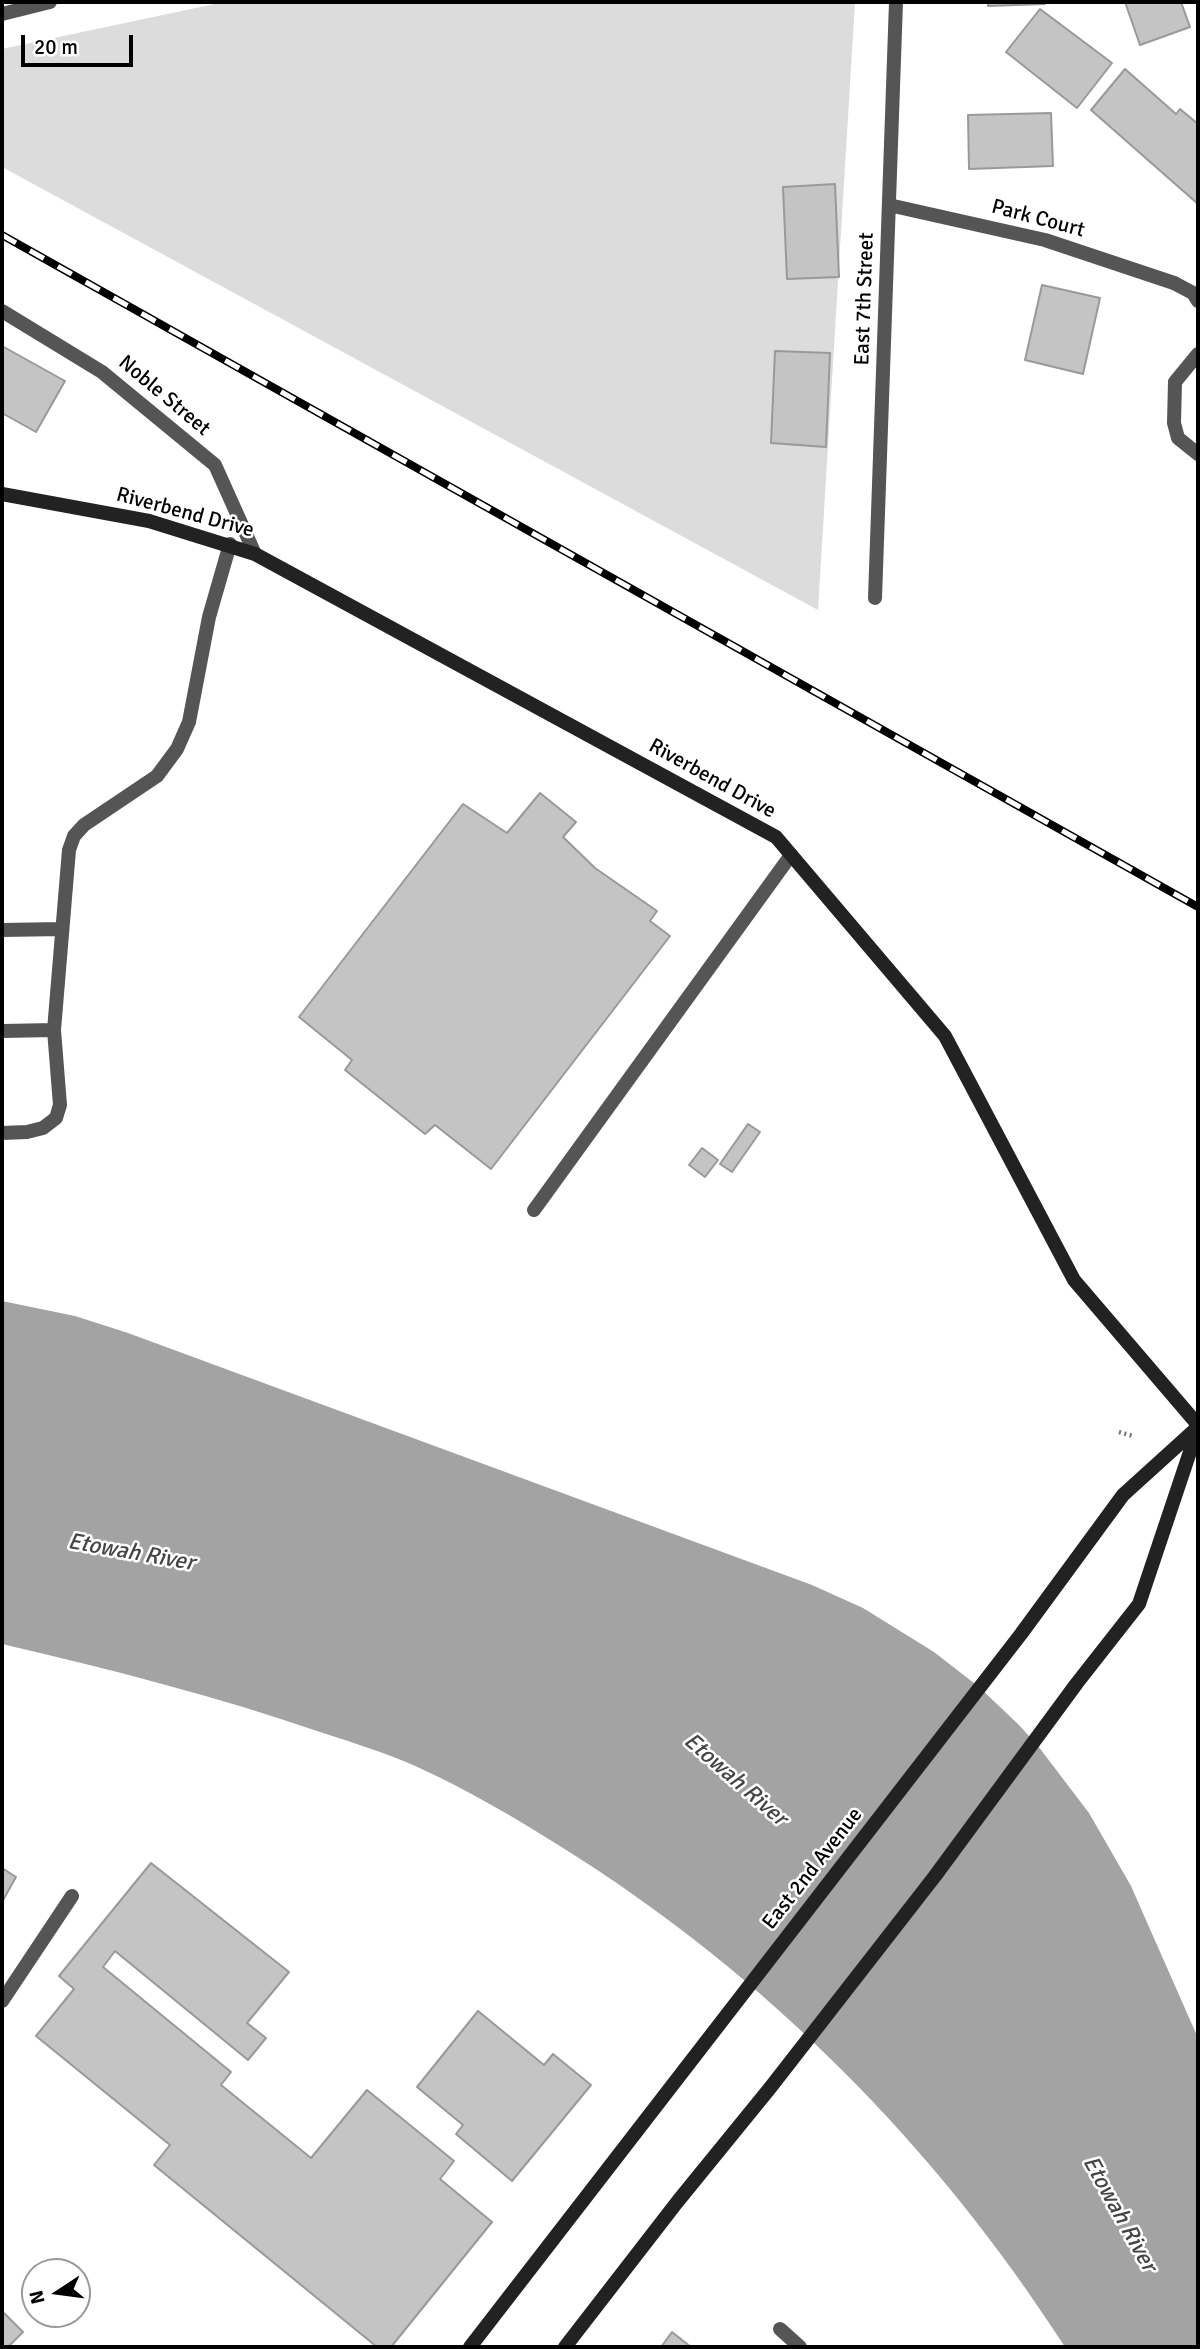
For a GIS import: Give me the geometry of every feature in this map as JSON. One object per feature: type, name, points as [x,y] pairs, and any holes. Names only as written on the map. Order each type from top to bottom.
[{"type":"main road","name":"Riverbend Drive","points":[[2,494],[149,521],[230,544],[255,554],[776,837],[945,1036],[1074,1280],[1198,1427]]},
{"type":"main road","name":"East 2nd Avenue","points":[[470,2347],[1021,1634],[1123,1495],[1198,1427]]},
{"type":"main road","points":[[565,2347],[935,1876],[1077,1683],[1139,1604],[1198,1427]]},
{"type":"street","points":[[2,14],[50,2]]},
{"type":"street","name":"East 7th Street","points":[[875,598],[896,2]]},
{"type":"street","name":"Park Court","points":[[889,205],[1045,240],[1174,284],[1193,293],[1198,301]]},
{"type":"street","name":"Noble Street","points":[[2,311],[102,372],[215,465],[255,554]]},
{"type":"street","points":[[1198,354],[1175,382],[1174,423],[1178,438],[1198,454]]},
{"type":"street","points":[[2,1133],[43,1128],[56,1118],[60,1105],[54,1030],[69,850],[74,836],[84,825],[157,776],[177,750],[189,722],[209,617],[230,544]]},
{"type":"street","points":[[534,1210],[792,855]]},
{"type":"street","points":[[2,930],[62,929]]},
{"type":"street","points":[[2,1031],[54,1030]]},
{"type":"street","points":[[2,2001],[72,1896]]},
{"type":"street","points":[[780,2329],[800,2347]]},
{"type":"path","points":[[1119,1432],[1133,1436]]},
{"type":"shaded area","points":[[224,2],[855,2],[818,610],[2,167],[2,49]]},
{"type":"water","name":"Etowah River","points":[[2,1301],[75,1316],[128,1333],[812,1585],[863,1608],[934,1652],[979,1687],[1038,1746],[1089,1813],[1131,1886],[1198,2038],[1198,2347],[1065,2347],[1015,2273],[961,2202],[903,2134],[842,2070],[777,2009],[709,1951],[638,1898],[563,1848],[471,1793],[402,1760],[281,1719],[122,1673],[2,1644]]},
{"type":"building","points":[[988,2],[1044,2],[1045,4],[988,6]]},
{"type":"building","points":[[1125,2],[1181,2],[1190,27],[1140,45]]},
{"type":"building","points":[[1040,9],[1112,63],[1077,108],[1006,52]]},
{"type":"building","points":[[1125,69],[1176,114],[1180,109],[1198,124],[1198,204],[1091,110]]},
{"type":"building","points":[[1051,113],[1053,166],[969,169],[968,115]]},
{"type":"building","points":[[835,184],[839,277],[787,279],[783,187]]},
{"type":"building","points":[[1042,285],[1100,298],[1083,374],[1025,360]]},
{"type":"building","points":[[2,346],[65,381],[36,432],[2,413]]},
{"type":"building","points":[[775,351],[830,353],[826,447],[771,443]]},
{"type":"building","points":[[540,793],[576,822],[563,837],[595,868],[657,911],[650,921],[670,936],[491,1169],[435,1125],[425,1134],[345,1070],[352,1060],[299,1017],[463,804],[507,833]]},
{"type":"building","points":[[748,1124],[760,1132],[732,1172],[720,1164]]},
{"type":"building","points":[[702,1148],[718,1160],[705,1177],[689,1165]]},
{"type":"building","points":[[151,1863],[289,1972],[247,2023],[266,2038],[248,2060],[115,1951],[103,1967],[231,2072],[221,2085],[311,2158],[367,2090],[454,2161],[440,2179],[492,2222],[391,2347],[377,2347],[154,2165],[170,2145],[36,2036],[74,1989],[59,1976]]},
{"type":"building","points":[[2,1868],[16,1877],[2,1902]]},
{"type":"building","points":[[478,2011],[544,2065],[553,2054],[591,2085],[512,2181],[456,2134],[463,2125],[417,2087]]},
{"type":"building","points":[[2,2311],[23,2332],[8,2347],[2,2347]]},
{"type":"building","points":[[672,2332],[691,2347],[661,2347]]},
{"type":"railway","points":[[2,235],[1198,907]]}]
